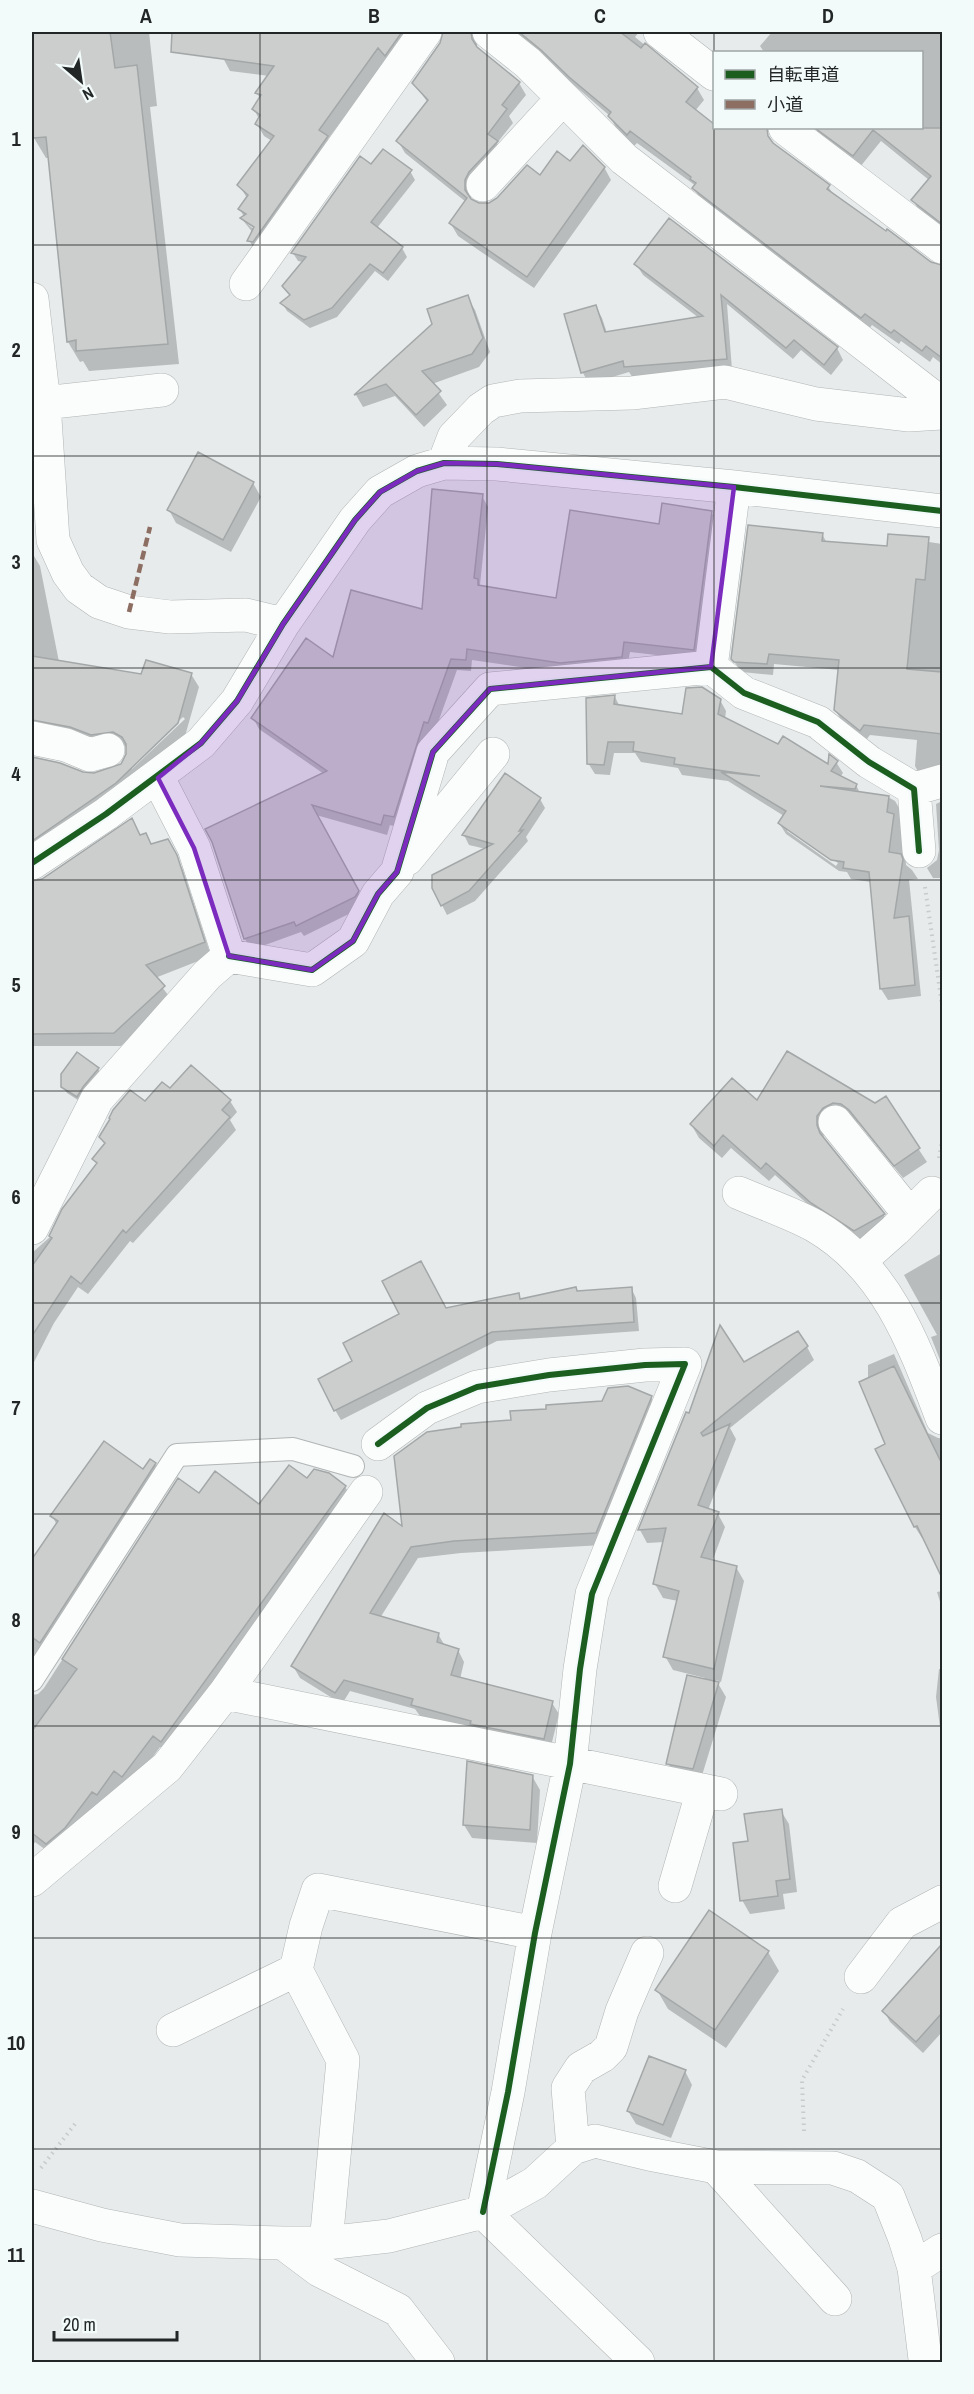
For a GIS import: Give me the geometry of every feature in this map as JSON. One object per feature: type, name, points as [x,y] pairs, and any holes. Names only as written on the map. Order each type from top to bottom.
[{"type":"street","points":[[246,284],[425,32]]},
{"type":"street","points":[[489,32],[528,63],[624,159],[942,404]]},
{"type":"street","points":[[660,32],[713,73]]},
{"type":"street","points":[[483,185],[562,98]]},
{"type":"street","points":[[785,129],[942,247]]},
{"type":"street","points":[[32,299],[44,403],[53,540],[68,573],[79,588],[99,602],[129,612],[170,617],[246,615],[283,624]]},
{"type":"street","points":[[444,463],[454,436],[481,409],[493,401],[520,396],[632,393],[724,382],[816,404],[909,415],[942,413]]},
{"type":"street","points":[[44,403],[162,390]]},
{"type":"street","points":[[32,862],[158,778],[201,743],[237,701],[283,624],[355,520],[380,492],[417,471],[444,463],[497,464],[734,487],[942,511]]},
{"type":"street","points":[[711,667],[734,487]]},
{"type":"street","points":[[397,872],[433,752],[490,689],[711,667],[744,693],[818,722],[869,762],[928,785],[919,851]]},
{"type":"street","points":[[32,738],[66,745],[90,755],[108,750]]},
{"type":"street","points":[[229,956],[312,970],[353,941],[378,894],[493,754]]},
{"type":"street","points":[[158,778],[194,848],[229,956]]},
{"type":"street","points":[[32,1228],[96,1099],[207,975],[229,956]]},
{"type":"street","points":[[835,1122],[921,1204],[861,1260]]},
{"type":"street","points":[[739,1193],[815,1226],[861,1260],[894,1307],[910,1338],[942,1418]]},
{"type":"street","points":[[378,1444],[427,1408],[477,1387],[560,1374],[645,1365],[685,1364],[592,1594],[580,1669],[570,1764],[535,1933],[508,2092],[483,2212]]},
{"type":"street","points":[[32,1880],[167,1767],[225,1693],[359,1479]]},
{"type":"street","points":[[225,1693],[712,1792],[675,1886]]},
{"type":"street","points":[[326,2242],[343,2060],[296,1970],[306,1926],[318,1890],[535,1933]]},
{"type":"street","points":[[861,1977],[902,1923],[942,1902]]},
{"type":"street","points":[[573,2148],[568,2088],[581,2068],[602,2056],[611,2046],[622,2011],[647,1953]]},
{"type":"street","points":[[173,2030],[296,1970]]},
{"type":"street","points":[[32,2206],[102,2225],[180,2240],[326,2242],[389,2236],[483,2212],[535,2183],[573,2148],[595,2141],[716,2167],[833,2168],[857,2176],[888,2196],[914,2268],[924,2361]]},
{"type":"street","points":[[716,2167],[835,2299]]},
{"type":"street","points":[[483,2212],[638,2362]]},
{"type":"street","points":[[283,2243],[319,2270],[398,2310],[438,2362]]},
{"type":"street","points":[[914,2268],[942,2250]]},
{"type":"lane","points":[[32,1680],[177,1455],[292,1449],[359,1479]]},
{"type":"path","points":[[919,851],[942,1005]]},
{"type":"path","points":[[806,2167],[802,2080],[861,1977]]},
{"type":"path","points":[[40,2170],[75,2124]]},
{"type":"highlighted area","points":[[444,463],[497,464],[734,487],[711,667],[490,689],[433,752],[397,872],[378,894],[353,941],[312,970],[229,956],[194,848],[158,778],[201,743],[237,701],[283,624],[355,520],[380,492],[417,471]]},
{"type":"building","points":[[32,32],[110,32],[115,68],[137,65],[168,344],[76,351],[76,340],[67,342],[46,137],[33,138]]},
{"type":"building","points":[[172,32],[402,32],[385,56],[378,48],[319,130],[328,136],[253,242],[247,241],[254,227],[240,218],[246,214],[238,209],[248,195],[237,185],[274,136],[255,124],[260,115],[252,109],[261,95],[255,93],[274,66],[171,52]]},
{"type":"building","points":[[443,32],[471,32],[477,47],[520,82],[502,105],[507,109],[488,134],[498,141],[469,172],[465,180],[465,190],[471,199],[479,203],[489,203],[497,198],[527,165],[540,175],[557,151],[570,161],[583,145],[605,167],[527,277],[449,223],[467,198],[396,141],[428,100],[412,83],[440,43]]},
{"type":"building","points":[[519,32],[620,32],[641,48],[645,43],[698,87],[686,102],[713,123],[713,129],[767,129],[768,136],[773,143],[830,185],[827,189],[931,262],[942,265],[942,358],[926,346],[922,351],[894,330],[891,333],[865,314],[861,318],[692,188],[696,183],[690,179],[691,177],[630,131],[627,135],[608,116],[611,112]]},
{"type":"building","points":[[942,128],[942,224],[911,200],[931,176],[873,130],[853,156],[816,129]]},
{"type":"building","points":[[383,149],[412,170],[371,222],[403,247],[383,273],[370,264],[332,308],[304,320],[280,303],[290,295],[282,286],[306,257],[291,253],[360,156],[371,164]]},
{"type":"building","points":[[669,218],[838,347],[824,365],[794,340],[786,348],[721,295],[727,359],[624,367],[623,361],[581,373],[564,314],[596,305],[605,332],[703,316],[634,264]]},
{"type":"building","points":[[468,295],[483,338],[472,354],[422,371],[441,391],[416,415],[386,384],[354,395],[432,324],[427,309]]},
{"type":"building","points":[[198,452],[254,482],[223,540],[167,510]]},
{"type":"building","points":[[432,489],[483,494],[474,578],[478,579],[478,585],[556,598],[570,510],[659,524],[662,503],[712,511],[694,650],[624,642],[622,657],[560,663],[467,649],[466,660],[451,659],[428,723],[424,722],[394,817],[384,815],[381,825],[312,805],[359,891],[355,897],[296,926],[294,922],[244,939],[212,842],[205,829],[327,771],[251,718],[306,638],[333,657],[351,590],[422,609]]},
{"type":"building","points":[[748,525],[823,533],[822,541],[887,546],[888,534],[929,537],[925,580],[916,579],[907,669],[942,672],[942,734],[864,725],[860,731],[834,710],[839,660],[769,654],[767,664],[734,662],[731,659]]},
{"type":"building","points":[[32,656],[141,674],[146,660],[192,673],[178,723],[116,783],[32,841],[32,757],[94,773],[121,764],[126,754],[126,744],[122,737],[113,732],[91,735],[70,727],[32,720]]},
{"type":"building","points":[[702,687],[721,699],[718,714],[778,744],[783,736],[828,764],[829,754],[838,761],[831,771],[857,784],[855,789],[820,786],[889,796],[887,812],[894,814],[889,852],[901,854],[903,859],[894,918],[909,916],[915,985],[880,989],[869,872],[843,868],[844,862],[831,860],[778,823],[786,811],[721,772],[760,776],[674,764],[675,758],[633,751],[634,742],[608,742],[604,765],[587,764],[586,698],[615,695],[614,704],[682,714],[686,688]]},
{"type":"building","points":[[505,773],[541,798],[519,831],[523,830],[469,891],[441,906],[432,888],[432,875],[493,844],[462,835]]},
{"type":"building","points":[[132,818],[140,835],[146,833],[151,844],[168,839],[177,855],[205,942],[146,965],[165,986],[114,1033],[32,1034],[32,881],[42,879]]},
{"type":"building","points":[[787,1051],[875,1103],[886,1096],[920,1148],[894,1166],[849,1110],[841,1104],[833,1103],[823,1108],[817,1116],[820,1133],[885,1214],[854,1231],[811,1203],[766,1163],[761,1169],[723,1135],[714,1146],[690,1124],[732,1078],[757,1100]]},
{"type":"building","points":[[77,1052],[99,1068],[77,1097],[61,1087],[61,1074]]},
{"type":"building","points":[[191,1065],[231,1100],[222,1110],[230,1117],[126,1233],[123,1230],[81,1284],[71,1276],[32,1336],[32,1266],[52,1238],[49,1236],[62,1209],[97,1163],[92,1159],[105,1143],[99,1137],[113,1110],[130,1090],[145,1101],[162,1082],[170,1088]]},
{"type":"building","points":[[421,1261],[446,1308],[519,1293],[520,1299],[576,1287],[577,1291],[632,1287],[634,1322],[492,1332],[334,1411],[318,1379],[352,1361],[343,1343],[399,1314],[382,1281]]},
{"type":"building","points":[[720,1325],[744,1362],[798,1331],[808,1346],[701,1433],[703,1436],[730,1424],[698,1505],[719,1512],[701,1557],[737,1566],[714,1669],[663,1657],[679,1591],[653,1584],[666,1528],[638,1530],[686,1412],[689,1413]]},
{"type":"building","points":[[894,1366],[942,1464],[942,1578],[875,1449],[885,1444],[859,1382]]},
{"type":"building","points":[[628,1386],[652,1396],[596,1533],[454,1541],[411,1547],[370,1613],[439,1633],[437,1642],[459,1649],[451,1675],[553,1701],[544,1739],[470,1724],[471,1721],[411,1705],[413,1699],[344,1680],[335,1693],[291,1666],[384,1513],[402,1526],[394,1456],[427,1432],[461,1427],[461,1424],[511,1420],[510,1411],[546,1409],[546,1405],[602,1401],[608,1388]]},
{"type":"building","points":[[104,1441],[143,1469],[150,1459],[156,1463],[40,1643],[32,1637],[32,1559],[58,1521],[50,1516]]},
{"type":"building","points":[[289,1465],[307,1478],[314,1469],[329,1473],[346,1486],[161,1742],[153,1736],[122,1777],[114,1771],[97,1795],[92,1792],[65,1828],[46,1844],[32,1833],[32,1731],[77,1669],[62,1659],[178,1478],[199,1493],[215,1471],[259,1504]]},
{"type":"building","points":[[687,1675],[719,1682],[693,1769],[666,1764]]},
{"type":"building","points":[[467,1761],[533,1775],[530,1830],[463,1825]]},
{"type":"building","points":[[782,1809],[790,1879],[776,1881],[778,1896],[740,1901],[733,1843],[748,1841],[744,1814]]},
{"type":"building","points":[[709,1910],[769,1951],[715,2030],[655,1990]]},
{"type":"building","points":[[942,1944],[942,2013],[916,2042],[882,2011]]},
{"type":"building","points":[[649,2056],[686,2070],[663,2125],[627,2111]]},
{"type":"marked path","points":[[129,612],[150,527]]},
{"type":"cycle path","points":[[32,863],[106,814],[201,743],[237,701],[283,624],[355,520],[380,492],[417,471],[444,463],[497,464],[734,487],[942,511]]},
{"type":"cycle path","points":[[229,956],[312,970],[353,941],[378,894],[397,872],[433,752],[490,689],[711,667],[744,693],[818,722],[869,762],[914,789],[919,851]]},
{"type":"cycle path","points":[[378,1444],[427,1408],[477,1387],[549,1375],[645,1365],[685,1364],[592,1594],[580,1669],[570,1764],[535,1933],[508,2092],[483,2212]]}]
